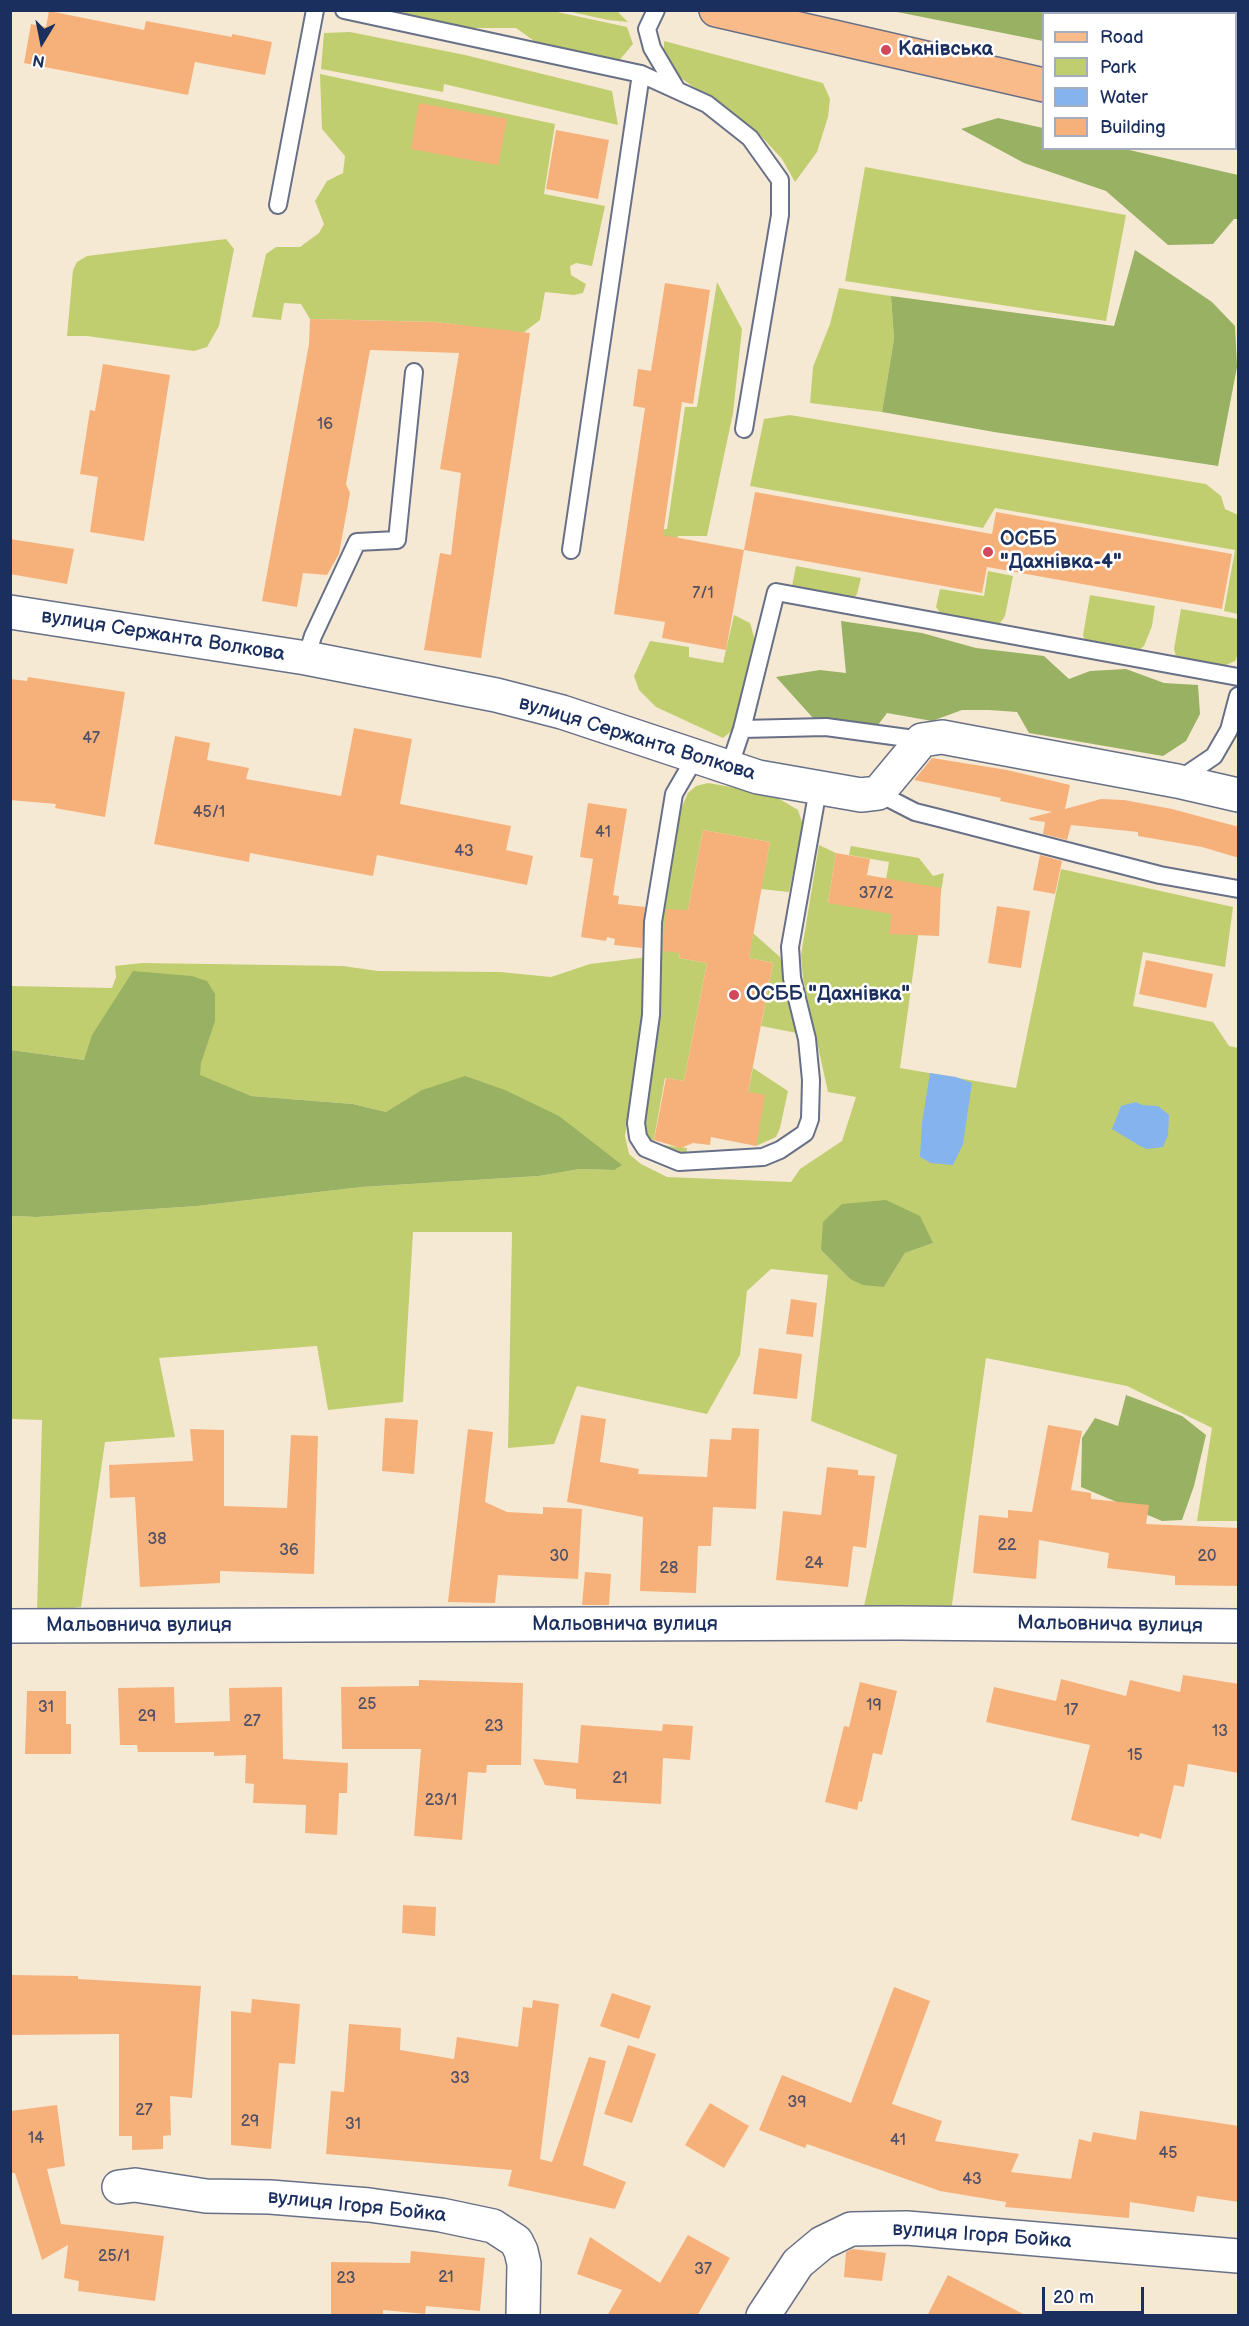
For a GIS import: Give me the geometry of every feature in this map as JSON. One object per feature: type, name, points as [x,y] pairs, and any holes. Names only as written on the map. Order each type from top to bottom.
[{"type":"main road","points":[[716,10],[1042,85]]},
{"type":"street","name":"вулиця Сержанта Волкова","points":[[10,612],[306,658],[507,698],[562,712],[758,777],[861,795],[878,793]]},
{"type":"street","points":[[878,793],[922,740],[942,737],[1177,781],[1239,795]]},
{"type":"street","name":"Мальовнича вулиця","points":[[10,1626],[899,1623],[1239,1626]]},
{"type":"street","name":"вулиця Ігоря Бойка","points":[[119,2187],[135,2185],[206,2196],[270,2197],[369,2205],[441,2215],[493,2226],[516,2241],[521,2251],[524,2264],[523,2316]]},
{"type":"street","name":"вулиця Ігоря Бойка","points":[[763,2316],[798,2263],[822,2242],[851,2229],[907,2228],[1239,2256]]},
{"type":"lane","points":[[278,205],[315,10]]},
{"type":"lane","points":[[344,10],[641,74],[707,104],[750,138],[780,180],[780,215],[744,429]]},
{"type":"lane","points":[[656,10],[647,28],[651,48],[676,90]]},
{"type":"lane","points":[[571,550],[641,74]]},
{"type":"lane","points":[[306,658],[313,636],[357,542],[396,540],[414,372]]},
{"type":"lane","points":[[729,768],[742,729],[776,592],[1239,677]]},
{"type":"lane","points":[[1177,781],[1214,756],[1229,730],[1239,696]]},
{"type":"lane","points":[[742,729],[826,727],[922,740]]},
{"type":"lane","points":[[696,756],[674,794],[653,922],[651,1015],[636,1123],[638,1137],[645,1148],[679,1162],[763,1156],[780,1150],[805,1132],[810,1119],[811,1080],[807,1039],[792,978],[790,947],[818,789]]},
{"type":"lane","points":[[878,793],[915,812],[1160,875],[1239,889]]},
{"type":"green space","points":[[376,11],[553,11],[627,27],[633,44],[617,63],[548,51],[516,28],[464,28]]},
{"type":"green space","points":[[567,11],[617,11],[628,22],[608,20]]},
{"type":"green space","points":[[892,11],[1238,11],[1238,80],[1237,12],[1042,12],[1042,41]]},
{"type":"green space","points":[[350,32],[465,55],[612,91],[618,125],[444,84],[443,92],[321,69],[324,33]]},
{"type":"green space","points":[[664,41],[823,83],[830,99],[828,117],[817,152],[795,182],[782,159],[761,136],[674,73],[664,53]]},
{"type":"green space","points":[[320,74],[555,124],[544,194],[605,206],[592,266],[576,263],[570,266],[571,275],[586,284],[583,293],[574,295],[545,292],[540,320],[523,333],[436,322],[310,319],[301,304],[284,303],[281,320],[252,317],[266,254],[276,247],[300,247],[319,233],[324,224],[315,201],[327,181],[343,173],[345,156],[322,129]]},
{"type":"green space","points":[[998,118],[1042,128],[1042,150],[1129,150],[1238,175],[1238,219],[1234,219],[1213,244],[1168,245],[1106,191],[1024,163],[961,129]]},
{"type":"green space","points":[[865,167],[1126,215],[1106,321],[845,281]]},
{"type":"green space","points":[[226,239],[234,249],[219,326],[207,347],[194,351],[87,336],[67,336],[73,270],[77,262],[87,256]]},
{"type":"green space","points":[[1135,250],[1212,302],[1235,326],[1237,367],[1218,466],[994,432],[882,412],[894,339],[891,296],[1114,326]]},
{"type":"green space","points":[[717,282],[742,329],[733,413],[707,536],[678,536],[662,614],[658,530],[667,529],[685,407],[697,407]]},
{"type":"green space","points":[[839,288],[891,296],[894,339],[882,412],[810,403],[813,367],[830,324]]},
{"type":"green space","points":[[790,415],[1206,484],[1221,496],[1225,509],[1238,515],[1238,614],[1224,611],[1235,550],[995,508],[983,528],[750,486],[764,419]]},
{"type":"green space","points":[[796,566],[861,578],[857,594],[851,601],[799,591],[792,586]]},
{"type":"green space","points":[[988,571],[1013,576],[1005,616],[1000,623],[990,627],[945,620],[936,607],[940,589],[984,596]]},
{"type":"green space","points":[[1090,595],[1155,606],[1152,626],[1144,646],[1137,652],[1086,645],[1083,635]]},
{"type":"green space","points":[[1181,609],[1238,619],[1238,654],[1235,661],[1217,669],[1177,660],[1174,649]]},
{"type":"green space","points":[[734,615],[750,623],[755,640],[735,728],[723,738],[656,707],[639,690],[634,676],[650,641],[689,647],[689,657],[723,663]]},
{"type":"green space","points":[[841,621],[922,633],[976,648],[1044,656],[1069,679],[1090,671],[1126,669],[1164,683],[1198,685],[1200,714],[1186,741],[1163,756],[1029,733],[1017,712],[989,710],[962,710],[932,721],[887,713],[866,741],[813,718],[776,677],[820,670],[846,673]]},
{"type":"green space","points":[[708,783],[771,794],[798,810],[803,825],[789,892],[761,889],[770,842],[703,830],[679,958],[707,963],[684,1081],[665,1078],[653,1144],[687,1148],[686,1156],[660,1155],[644,1135],[655,1028],[663,902],[679,813],[688,793],[696,786]]},
{"type":"green space","points":[[819,845],[836,853],[828,903],[886,879],[889,862],[849,855],[851,846],[919,858],[933,876],[944,873],[940,898],[920,898],[918,937],[900,1068],[1016,1088],[1061,869],[1233,907],[1225,967],[1143,952],[1133,1006],[1213,1022],[1229,1046],[1238,1048],[1238,1521],[1197,1521],[1212,1428],[1127,1386],[986,1358],[951,1612],[863,1611],[897,1455],[811,1421],[828,1275],[771,1269],[747,1291],[740,1355],[707,1414],[577,1386],[554,1444],[508,1448],[512,1232],[413,1232],[403,1402],[328,1410],[317,1346],[159,1358],[175,1437],[105,1442],[81,1607],[37,1613],[42,1420],[11,1419],[11,1216],[37,1217],[197,1206],[362,1187],[539,1176],[580,1169],[614,1170],[400,1105],[386,1112],[353,1104],[251,1096],[84,1060],[11,1050],[11,986],[112,988],[116,977],[115,966],[142,963],[343,966],[378,971],[500,972],[551,977],[590,964],[648,957],[644,1011],[625,1136],[629,1154],[641,1164],[667,1177],[791,1182],[800,1169],[842,1141],[856,1097],[828,1092],[803,979],[801,955]],"holes":[[[933,1243],[905,1253],[884,1287],[850,1279],[821,1250]]]},
{"type":"green space","points":[[753,933],[780,957],[797,1033],[761,1026],[773,963],[749,958]]},
{"type":"green space","points":[[133,971],[192,976],[207,981],[215,994],[215,1021],[201,1063],[200,1075],[251,1096],[353,1104],[386,1112],[422,1090],[465,1076],[505,1090],[559,1116],[622,1165],[614,1170],[580,1169],[539,1176],[362,1187],[197,1206],[37,1217],[11,1216],[11,1050],[84,1060],[92,1035]]},
{"type":"green space","points":[[753,1068],[788,1091],[776,1137],[756,1146],[748,1092]]},
{"type":"green space","points":[[886,1200],[920,1216],[933,1243],[905,1253],[884,1287],[863,1285],[850,1279],[821,1250],[823,1222],[842,1204]]},
{"type":"green space","points":[[1126,1395],[1182,1416],[1206,1435],[1194,1486],[1182,1520],[1162,1521],[1081,1487],[1082,1438],[1095,1418],[1118,1426]]},
{"type":"water","points":[[930,1073],[956,1077],[972,1083],[963,1144],[953,1165],[931,1163],[920,1157],[922,1123]]},
{"type":"water","points":[[1136,1102],[1142,1105],[1158,1106],[1169,1115],[1168,1135],[1163,1147],[1147,1149],[1112,1129],[1121,1106]]},
{"type":"building","points":[[49,11],[144,30],[146,21],[272,42],[265,75],[195,62],[188,95],[24,63],[31,24],[46,27]]},
{"type":"building","points":[[419,103],[507,119],[498,165],[411,149]]},
{"type":"building","points":[[556,130],[609,140],[598,199],[546,189]]},
{"type":"building","points":[[665,283],[710,290],[693,404],[682,402],[663,535],[744,550],[726,650],[662,638],[665,622],[614,614],[645,408],[633,406],[638,369],[651,371]]},
{"type":"building","points":[[310,319],[436,322],[530,333],[481,658],[424,650],[440,553],[451,555],[461,473],[440,469],[459,353],[370,350],[346,484],[350,493],[339,554],[327,575],[303,573],[297,607],[262,601],[309,344]]},
{"type":"building","points":[[103,364],[170,375],[144,541],[90,532],[98,477],[80,474],[90,410],[95,411]]},
{"type":"building","name":"ОСББ \"Дахнівка-4\"","points":[[755,492],[992,534],[996,512],[1232,554],[1222,609],[987,567],[982,593],[744,550]]},
{"type":"building","points":[[10,539],[74,549],[67,584],[10,574]]},
{"type":"building","points":[[28,677],[125,692],[105,817],[55,808],[56,804],[10,800],[10,679],[27,681]]},
{"type":"building","points":[[354,728],[412,739],[400,804],[511,826],[506,850],[533,856],[527,885],[377,855],[373,876],[250,853],[249,862],[154,844],[175,736],[210,743],[207,760],[249,768],[246,779],[341,796]]},
{"type":"building","points":[[932,758],[1007,770],[1070,785],[1065,809],[1101,799],[1124,800],[1172,809],[1239,827],[1239,858],[1202,847],[1138,836],[1138,832],[1071,825],[1067,840],[1043,834],[1045,822],[1029,818],[1052,812],[1000,801],[1001,798],[914,780]]},
{"type":"building","points":[[588,803],[627,809],[613,895],[619,896],[618,904],[645,907],[642,948],[614,945],[615,939],[607,937],[606,941],[581,937],[593,859],[580,857]]},
{"type":"building","name":"ОСББ \"Дахнівка\"","points":[[703,830],[770,842],[749,958],[773,963],[748,1092],[765,1095],[756,1146],[711,1137],[710,1145],[693,1143],[681,1148],[654,1140],[666,1078],[684,1081],[707,963],[679,958],[680,953],[663,951],[666,909],[688,910]]},
{"type":"building","points":[[836,853],[870,859],[867,875],[941,888],[939,936],[889,934],[892,914],[828,903]]},
{"type":"building","points":[[1040,855],[1062,861],[1055,894],[1033,890]]},
{"type":"building","points":[[997,906],[1030,911],[1021,968],[988,963]]},
{"type":"building","points":[[1146,960],[1213,974],[1206,1008],[1139,994]]},
{"type":"building","points":[[791,1299],[817,1303],[813,1337],[786,1334]]},
{"type":"building","points":[[759,1348],[802,1354],[797,1399],[753,1394]]},
{"type":"building","points":[[581,1415],[606,1419],[600,1462],[639,1469],[638,1474],[707,1477],[710,1439],[731,1440],[732,1428],[759,1429],[756,1509],[713,1507],[711,1546],[698,1546],[696,1593],[640,1591],[643,1517],[567,1502]]},
{"type":"building","points":[[385,1418],[418,1420],[414,1474],[382,1471]]},
{"type":"building","points":[[1048,1425],[1082,1431],[1071,1490],[1091,1493],[1091,1499],[1149,1505],[1146,1524],[1239,1528],[1239,1586],[1175,1585],[1175,1576],[1107,1568],[1109,1553],[1039,1540],[1036,1579],[973,1573],[979,1515],[1008,1518],[1008,1510],[1032,1512]]},
{"type":"building","points":[[190,1429],[224,1430],[224,1506],[287,1508],[291,1435],[318,1436],[314,1574],[220,1571],[220,1583],[140,1587],[135,1497],[110,1498],[109,1465],[193,1461]]},
{"type":"building","points":[[468,1429],[493,1432],[485,1502],[507,1512],[543,1514],[543,1507],[582,1509],[578,1579],[498,1575],[495,1603],[448,1602]]},
{"type":"building","points":[[827,1467],[858,1470],[858,1475],[875,1476],[866,1548],[853,1546],[848,1587],[776,1580],[783,1511],[821,1515]]},
{"type":"building","points":[[585,1572],[611,1574],[609,1605],[582,1605]]},
{"type":"building","points":[[1183,1675],[1239,1684],[1239,1773],[1188,1764],[1184,1787],[1174,1785],[1161,1839],[1140,1833],[1139,1837],[1071,1820],[1090,1745],[986,1722],[994,1687],[1056,1701],[1061,1679],[1126,1696],[1130,1680],[1180,1692]]},
{"type":"building","points":[[419,1680],[523,1683],[521,1765],[487,1765],[486,1773],[468,1772],[462,1840],[414,1836],[421,1749],[342,1749],[341,1687],[419,1686]]},
{"type":"building","points":[[860,1682],[897,1691],[882,1755],[873,1753],[862,1802],[859,1801],[857,1810],[825,1802],[844,1726],[849,1727]]},
{"type":"building","points":[[174,1687],[175,1723],[230,1721],[229,1688],[282,1687],[283,1759],[348,1763],[347,1793],[339,1793],[337,1835],[305,1833],[306,1805],[253,1803],[254,1784],[245,1783],[246,1755],[214,1756],[214,1752],[138,1752],[137,1745],[120,1745],[118,1688]]},
{"type":"building","points":[[27,1691],[66,1691],[66,1724],[71,1724],[71,1754],[25,1754]]},
{"type":"building","points":[[663,1724],[693,1726],[690,1760],[663,1758],[661,1804],[576,1799],[576,1789],[545,1785],[533,1759],[578,1763],[581,1725],[662,1731]]},
{"type":"building","points":[[403,1905],[436,1907],[435,1936],[402,1933]]},
{"type":"building","points":[[11,1975],[78,1976],[78,1979],[201,1986],[192,2098],[170,2096],[171,2135],[163,2136],[163,2149],[132,2150],[132,2136],[119,2136],[119,2034],[11,2035]]},
{"type":"building","points":[[894,1987],[930,2001],[892,2104],[942,2121],[935,2141],[1019,2154],[1011,2172],[1071,2179],[1079,2139],[1091,2142],[1093,2132],[1136,2140],[1140,2111],[1239,2126],[1239,2202],[1197,2196],[1194,2212],[1130,2202],[1129,2218],[1005,2207],[1006,2202],[940,2191],[807,2144],[805,2148],[759,2130],[782,2075],[851,2103]]},
{"type":"building","points":[[612,1993],[651,2006],[639,2039],[600,2026]]},
{"type":"building","points":[[252,1999],[300,2004],[295,2064],[279,2063],[271,2149],[231,2145],[231,2011],[251,2013]]},
{"type":"building","points":[[533,2000],[559,2004],[540,2159],[552,2162],[589,2057],[606,2061],[583,2165],[626,2182],[615,2209],[508,2186],[512,2170],[326,2154],[331,2091],[344,2092],[349,2024],[401,2028],[400,2050],[454,2059],[457,2037],[518,2047],[523,2007],[532,2008]]},
{"type":"building","points":[[628,2045],[656,2054],[632,2123],[604,2114]]},
{"type":"building","points":[[710,2103],[749,2126],[724,2168],[685,2145]]},
{"type":"building","points":[[57,2105],[65,2166],[47,2169],[61,2224],[164,2236],[155,2301],[78,2291],[79,2281],[64,2278],[68,2245],[42,2260],[15,2173],[10,2173],[10,2111]]},
{"type":"building","points":[[688,2235],[730,2258],[697,2316],[607,2316],[622,2290],[577,2274],[590,2237],[660,2283]]},
{"type":"building","points":[[853,2249],[886,2253],[882,2281],[844,2277],[846,2252]]},
{"type":"building","points":[[411,2251],[485,2258],[480,2311],[426,2306],[425,2314],[383,2310],[383,2316],[331,2316],[331,2262],[410,2263]]},
{"type":"building","points":[[948,2275],[1027,2316],[927,2316]]},
{"type":"place","name":"Канівська","points":[[886,50]]},
{"type":"place","name":"ОСББ \"Дахнівка-4\"","points":[[988,552]]},
{"type":"place","name":"ОСББ \"Дахнівка\"","points":[[734,995]]}]
